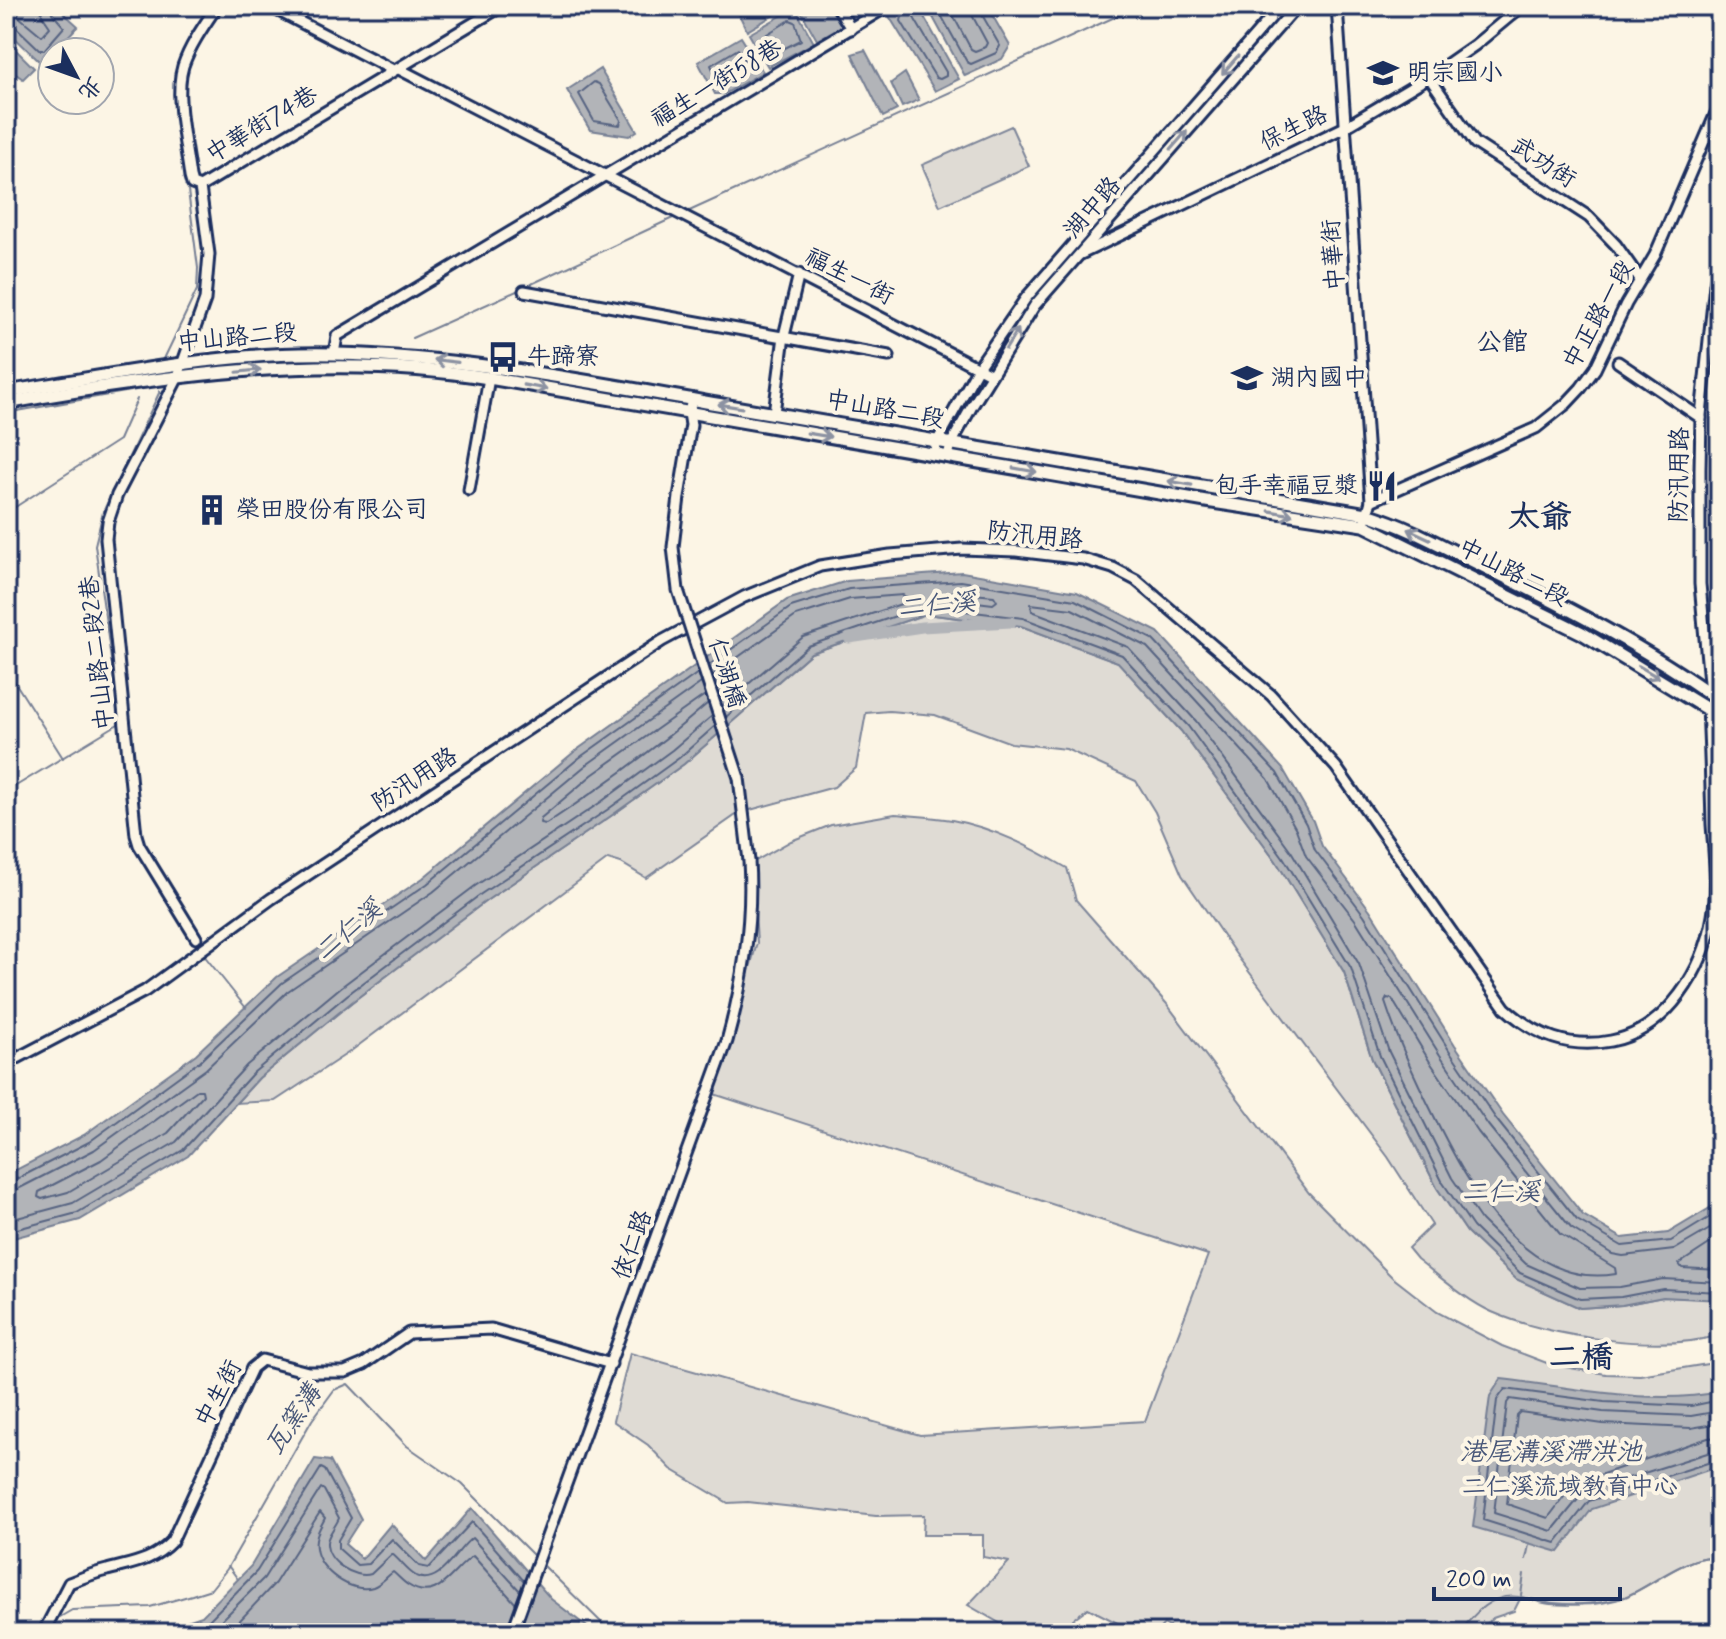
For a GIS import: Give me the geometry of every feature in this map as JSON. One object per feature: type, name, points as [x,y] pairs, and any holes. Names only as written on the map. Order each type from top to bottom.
[{"type":"main road","name":"中山路二段","points":[[149,375],[176,364],[231,357],[334,354],[450,361],[774,413],[936,448]]},
{"type":"main road","name":"中山路二段","points":[[149,375],[174,379],[336,366],[418,370],[489,378],[689,413],[949,450],[1396,523],[1588,620],[1715,697]]},
{"type":"main road","points":[[6,392],[149,375]]},
{"type":"main road","points":[[6,403],[149,375]]},
{"type":"main road","name":"中山路二段","points":[[1366,520],[1582,633],[1720,717]]},
{"type":"street","points":[[200,187],[192,184],[190,177],[180,96],[181,80],[183,66],[217,6]]},
{"type":"street","name":"福生一街","points":[[269,6],[990,374]]},
{"type":"street","name":"中華街74巷","points":[[176,364],[208,288],[209,254],[200,187],[502,6]]},
{"type":"street","points":[[837,6],[851,29],[888,6]]},
{"type":"street","name":"湖中路","points":[[936,448],[979,366],[1026,298],[1281,6]]},
{"type":"street","name":"湖中路","points":[[949,450],[990,374],[1035,305],[1297,6]]},
{"type":"street","name":"中華街","points":[[1337,6],[1371,501]]},
{"type":"street","name":"保生路","points":[[1078,256],[1345,127],[1429,77],[1475,45],[1522,6]]},
{"type":"street","name":"福生一街58巷","points":[[334,354],[337,336],[851,29]]},
{"type":"street","name":"武功街","points":[[1429,77],[1475,143],[1589,217],[1616,245],[1640,279]]},
{"type":"street","name":"中正路一段","points":[[1371,501],[1536,428],[1566,404],[1595,369],[1665,233],[1720,104]]},
{"type":"street","points":[[1066,254],[1078,256]]},
{"type":"street","name":"防汛用路","points":[[1715,697],[1706,649],[1700,584],[1701,418],[1720,259]]},
{"type":"street","points":[[774,413],[784,336],[799,274]]},
{"type":"street","points":[[524,291],[889,356]]},
{"type":"street","points":[[1618,362],[1701,418]]},
{"type":"street","name":"中山路二段2巷","points":[[176,364],[174,379],[117,495],[106,539],[136,835],[139,845],[196,938]]},
{"type":"street","points":[[469,490],[489,378]]},
{"type":"street","name":"仁湖橋","points":[[692,399],[673,547],[678,590],[739,778],[749,861]]},
{"type":"street","points":[[1366,520],[1371,501]]},
{"type":"street","name":"防汛用路","points":[[6,1064],[145,991],[271,899],[662,641],[744,597],[820,566],[890,555],[962,549],[1016,551],[1083,559],[1113,568],[1136,580],[1271,695],[1305,731],[1336,767],[1505,1008],[1522,1024],[1540,1034],[1576,1044],[1621,1039],[1654,1021],[1672,1005],[1699,961],[1713,916],[1715,886],[1708,708]]},
{"type":"street","name":"依仁路","points":[[512,1633],[733,1020],[750,914],[749,861]]},
{"type":"street","name":"中生街","points":[[43,1633],[69,1583],[106,1570],[144,1562],[162,1552],[172,1541],[252,1368],[262,1360],[308,1372],[345,1372],[364,1364],[409,1333],[491,1329],[611,1364]]},
{"type":"green space","points":[[1011,126],[1029,166],[940,206],[922,165]]},
{"type":"green space","points":[[926,614],[1021,626],[1118,662],[1181,731],[1276,861],[1344,972],[1372,1059],[1437,1188],[1467,1232],[1516,1279],[1580,1308],[1622,1305],[1663,1297],[1720,1300],[1720,1335],[1668,1343],[1637,1342],[1605,1340],[1543,1329],[1492,1312],[1417,1259],[1408,1248],[1432,1225],[1388,1157],[1235,953],[1182,875],[1155,812],[1136,781],[1066,749],[1011,743],[935,715],[889,711],[866,713],[856,768],[834,787],[739,813],[646,878],[608,859],[351,1051],[275,1101],[236,1103],[259,1078],[352,1002],[486,901],[684,764],[811,653]]},
{"type":"green space","name":"二仁溪流域教育中心","points":[[895,814],[952,820],[983,828],[1067,868],[1076,900],[1166,1003],[1309,1193],[1392,1277],[1437,1312],[1502,1346],[1552,1365],[1606,1374],[1640,1375],[1720,1362],[1720,1559],[1710,1557],[1685,1564],[1612,1601],[1573,1604],[1521,1597],[1514,1611],[1493,1618],[1477,1633],[1181,1633],[1164,1624],[1156,1633],[1137,1633],[1088,1608],[1073,1619],[1069,1633],[1041,1633],[1003,1625],[968,1605],[1009,1562],[983,1557],[983,1535],[923,1535],[924,1515],[876,1516],[748,1502],[728,1503],[671,1469],[648,1445],[613,1421],[630,1353],[920,1435],[1145,1421],[1208,1255],[714,1094],[757,943],[752,863],[791,841],[831,825]]},
{"type":"water","points":[[6,6],[56,6],[78,26],[69,36],[36,36],[36,58],[6,29]]},
{"type":"water","points":[[735,6],[789,6],[747,31]]},
{"type":"water","points":[[798,6],[831,6],[843,25],[817,40]]},
{"type":"water","points":[[904,6],[918,6],[959,79],[935,91],[889,16]]},
{"type":"water","points":[[987,6],[1010,46],[1002,59],[965,76],[928,8]]},
{"type":"water","points":[[795,8],[814,43],[768,67],[749,34]]},
{"type":"water","points":[[741,37],[763,72],[724,94],[715,94],[698,62]]},
{"type":"water","points":[[6,40],[34,68],[23,79],[13,72],[6,78]]},
{"type":"water","points":[[865,50],[897,110],[883,117],[852,54]]},
{"type":"water","points":[[600,69],[637,131],[629,136],[590,130],[567,90]]},
{"type":"water","points":[[905,73],[919,100],[902,107],[891,83]]},
{"type":"water","name":"二仁溪","points":[[962,572],[1077,592],[1158,632],[1283,769],[1313,821],[1322,846],[1370,910],[1455,1045],[1503,1115],[1583,1215],[1622,1238],[1668,1233],[1720,1202],[1720,1300],[1663,1297],[1622,1305],[1580,1308],[1516,1279],[1467,1232],[1437,1188],[1372,1059],[1344,972],[1276,861],[1181,731],[1118,662],[1021,626],[926,614],[811,653],[684,764],[486,901],[352,1002],[259,1078],[188,1156],[80,1220],[6,1240],[6,1175],[84,1135],[196,1054],[277,977],[423,878],[574,752],[787,600],[847,581]]},
{"type":"water","name":"港尾溝溪滯洪池","points":[[1501,1379],[1638,1396],[1693,1396],[1720,1392],[1720,1466],[1592,1509],[1559,1552],[1473,1527],[1490,1396]]},
{"type":"water","points":[[315,1459],[330,1461],[361,1519],[345,1544],[362,1559],[391,1524],[426,1561],[472,1508],[551,1599],[595,1633],[151,1633],[202,1616],[251,1566]]},
{"type":"waterway","points":[[685,213],[1139,6]]},
{"type":"waterway","points":[[163,361],[197,290],[198,268],[187,183]]},
{"type":"waterway","points":[[525,287],[675,217]]},
{"type":"waterway","points":[[412,338],[519,290]]},
{"type":"waterway","points":[[6,413],[131,391]]},
{"type":"waterway","points":[[134,843],[95,545],[103,512],[160,391]]},
{"type":"waterway","points":[[6,513],[119,440],[137,399]]},
{"type":"waterway","name":"二仁溪","points":[[849,638],[922,627],[1011,622]]},
{"type":"waterway","points":[[6,668],[63,758]]},
{"type":"waterway","points":[[6,792],[118,724]]},
{"type":"waterway","points":[[203,954],[246,1008]]},
{"type":"waterway","name":"瓦窯溝","points":[[60,1617],[72,1610],[150,1607],[211,1589],[227,1569],[312,1420],[334,1390],[348,1384],[407,1446],[462,1484],[536,1558]]},
{"type":"waterway","points":[[1526,1559],[1529,1545]]},
{"type":"waterway","points":[[1713,1556],[1716,1570]]},
{"type":"waterway","points":[[1459,1633],[1484,1606],[1500,1598],[1519,1597],[1559,1605],[1609,1601],[1630,1595],[1696,1560],[1709,1557],[1720,1559]]},
{"type":"waterway","name":"瓦窯溝","points":[[541,1563],[610,1631],[624,1633]]},
{"type":"waterway","points":[[229,1567],[237,1578]]},
{"type":"waterway","points":[[1521,1595],[1524,1574]]},
{"type":"waterway","points":[[1718,1578],[1720,1585]]},
{"type":"waterway","name":"瓦窯溝","points":[[630,1633],[657,1627],[671,1633]]},
{"type":"place","name":"明宗國小","points":[[1383,73]]},
{"type":"place","name":"牛蹄寮","points":[[503,357]]},
{"type":"place","name":"湖內國中","points":[[1247,378]]},
{"type":"place","name":"包手幸福豆漿","points":[[1382,486]]},
{"type":"place","name":"榮田股份有限公司","points":[[212,510]]},
{"type":"district","name":"公館","points":[[1502,343]]},
{"type":"district","name":"太爺","points":[[1540,518]]},
{"type":"district","name":"二橋","points":[[1581,1358]]}]
